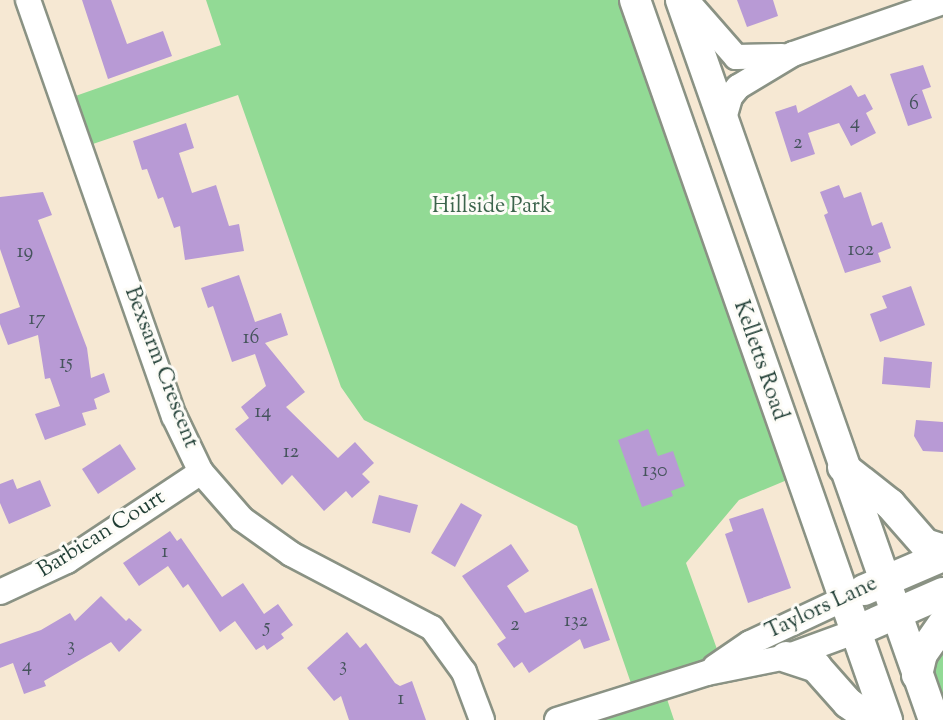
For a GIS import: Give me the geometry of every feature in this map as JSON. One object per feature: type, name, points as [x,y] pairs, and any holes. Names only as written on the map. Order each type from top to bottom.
[{"type":"main road","name":"Kelletts Road","points":[[635,0],[842,600],[887,720]]},
{"type":"main road","name":"Kelletts Road","points":[[681,0],[894,614],[934,720]]},
{"type":"main road","points":[[843,466],[890,504],[925,544],[943,550]]},
{"type":"main road","name":"Taylors Lane","points":[[842,600],[943,556]]},
{"type":"main road","name":"Taylors Lane","points":[[854,632],[943,593]]},
{"type":"main road","points":[[917,675],[922,654],[943,624]]},
{"type":"main road","points":[[786,657],[816,667],[848,703],[872,720]]},
{"type":"street","name":"Bexsarm Crescent","points":[[28,0],[174,416],[201,471],[242,519],[291,554],[432,628],[464,672],[482,720]]},
{"type":"street","points":[[686,0],[736,57],[755,60],[793,54],[943,2]]},
{"type":"street","points":[[723,122],[730,97],[738,87],[793,54]]},
{"type":"street","name":"Barbican Court","points":[[0,592],[75,556],[201,471]]},
{"type":"street","name":"Taylors Lane","points":[[707,673],[750,643],[842,600]]},
{"type":"street","name":"Taylors Lane","points":[[557,720],[707,673],[786,657],[854,632]]},
{"type":"green space","name":"Hillside Park","points":[[206,0],[635,0],[799,475],[739,500],[686,563],[722,663],[663,687],[674,720],[557,720],[635,695],[577,526],[364,420],[341,387],[238,95],[81,148],[64,100],[221,45]]},
{"type":"green space","points":[[943,624],[943,720],[922,654]]},
{"type":"building","points":[[82,0],[111,0],[127,44],[163,31],[172,56],[108,79]]},
{"type":"building","points":[[737,0],[773,0],[778,16],[747,27]]},
{"type":"building","points":[[923,65],[931,87],[922,90],[932,118],[908,126],[890,74]]},
{"type":"building","points":[[851,85],[858,97],[865,94],[873,109],[866,113],[876,133],[851,146],[839,123],[808,133],[815,154],[791,162],[775,112],[796,105],[798,113]]},
{"type":"building","points":[[186,123],[194,148],[179,153],[192,193],[216,185],[229,226],[239,224],[244,251],[185,260],[180,226],[174,228],[163,197],[158,199],[147,169],[142,170],[133,141]]},
{"type":"building","points":[[839,185],[844,198],[861,192],[872,226],[882,222],[891,248],[878,253],[881,262],[845,273],[824,215],[828,213],[820,192]]},
{"type":"building","points":[[43,192],[52,215],[38,220],[87,348],[91,378],[104,373],[110,392],[94,399],[97,409],[82,413],[86,425],[45,440],[35,414],[60,406],[50,378],[45,379],[38,335],[8,345],[0,324],[0,314],[20,307],[0,249],[0,197]]},
{"type":"building","points":[[239,275],[255,322],[281,313],[288,335],[265,343],[305,392],[286,407],[338,458],[355,442],[374,463],[362,474],[370,482],[352,498],[346,491],[324,511],[292,475],[282,485],[235,429],[249,418],[241,407],[266,386],[255,354],[232,362],[213,306],[208,308],[201,288]]},
{"type":"building","points":[[911,286],[925,325],[880,342],[870,314],[887,308],[882,296]]},
{"type":"building","points":[[884,357],[932,362],[930,388],[882,384]]},
{"type":"building","points":[[916,420],[943,422],[943,452],[923,451],[914,436]]},
{"type":"building","points":[[648,429],[658,456],[673,451],[685,486],[671,491],[673,496],[642,507],[618,440]]},
{"type":"building","points":[[120,444],[136,469],[98,494],[82,469]]},
{"type":"building","points":[[13,479],[17,489],[40,480],[51,506],[9,524],[0,503],[0,484]]},
{"type":"building","points":[[379,495],[418,505],[410,533],[372,523]]},
{"type":"building","points":[[461,503],[482,515],[455,567],[431,553]]},
{"type":"building","points":[[763,508],[791,588],[748,603],[725,534],[733,531],[729,519]]},
{"type":"building","points":[[170,531],[177,541],[181,538],[222,597],[243,583],[264,614],[278,604],[293,625],[281,634],[284,638],[267,650],[264,645],[256,650],[235,621],[220,632],[188,584],[183,588],[168,566],[139,586],[123,563]]},
{"type":"building","points":[[511,544],[529,571],[507,586],[525,613],[592,588],[610,640],[584,649],[580,639],[529,673],[522,662],[514,668],[497,644],[506,638],[462,576]]},
{"type":"building","points":[[101,596],[126,621],[129,618],[142,630],[119,652],[111,642],[44,681],[46,686],[24,694],[13,663],[0,668],[0,644],[41,630],[70,613],[75,621]]},
{"type":"building","points":[[347,632],[360,648],[366,643],[395,683],[400,686],[412,681],[426,720],[349,720],[341,696],[334,701],[307,668]]}]
